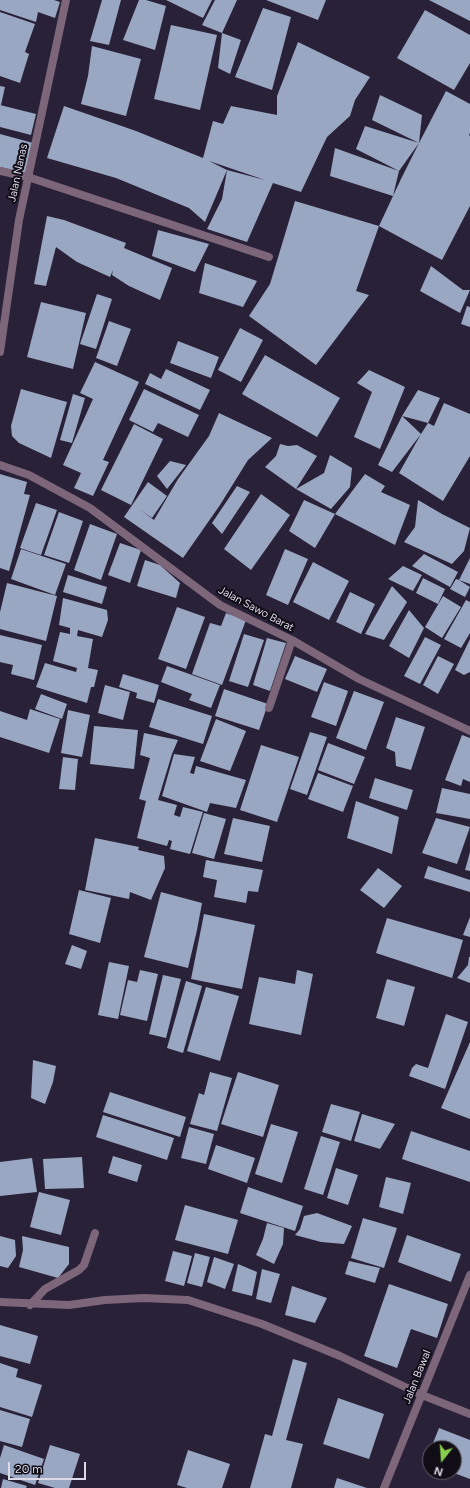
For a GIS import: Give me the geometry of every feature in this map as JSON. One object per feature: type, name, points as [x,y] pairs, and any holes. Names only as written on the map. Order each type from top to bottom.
[{"type":"street","name":"Jalan Nanas","points":[[0,352],[18,220],[66,0]]},
{"type":"street","points":[[0,171],[28,177],[269,257]]},
{"type":"street","name":"Jalan Sawo Barat","points":[[0,465],[29,475],[90,508],[220,605],[292,640],[359,679],[470,731]]},
{"type":"street","points":[[269,708],[292,640]]},
{"type":"street","points":[[31,1303],[45,1289],[79,1270],[84,1265],[95,1233]]},
{"type":"street","name":"Jalan Bawal","points":[[384,1488],[470,1275]]},
{"type":"street","points":[[0,1302],[69,1305],[105,1300],[144,1298],[188,1300],[262,1324],[340,1356],[420,1399],[470,1414]]},
{"type":"building","points":[[0,0],[54,0],[60,2],[55,18],[38,12],[36,22],[0,10]]},
{"type":"building","points":[[102,0],[121,0],[109,45],[90,41]]},
{"type":"building","points":[[139,0],[146,0],[166,6],[155,50],[123,40]]},
{"type":"building","points":[[166,0],[212,0],[203,18]]},
{"type":"building","points":[[215,0],[237,0],[222,33],[202,25]]},
{"type":"building","points":[[266,0],[326,0],[318,20]]},
{"type":"building","points":[[429,0],[470,0],[470,21]]},
{"type":"building","points":[[263,8],[291,17],[272,90],[235,77]]},
{"type":"building","points":[[425,10],[470,35],[470,63],[454,90],[397,58]]},
{"type":"building","points":[[0,12],[35,24],[25,52],[29,54],[20,83],[0,76]]},
{"type":"building","points":[[171,25],[217,35],[200,110],[154,99]]},
{"type":"building","points":[[222,33],[241,40],[230,74],[218,68]]},
{"type":"building","points":[[298,42],[370,77],[355,100],[350,116],[327,137],[301,192],[273,183],[247,242],[207,229],[222,199],[227,170],[205,222],[189,208],[116,178],[47,158],[64,106],[136,131],[203,158],[213,121],[223,124],[231,106],[277,115],[277,96]],"holes":[[[209,161],[265,180],[227,170]]]},
{"type":"building","points":[[92,46],[141,59],[126,116],[81,104],[88,76]]},
{"type":"building","points":[[0,86],[5,87],[1,105],[0,105]]},
{"type":"building","points":[[446,91],[470,104],[470,206],[442,260],[379,226]]},
{"type":"building","points":[[380,95],[422,115],[419,143],[372,120]]},
{"type":"building","points":[[0,105],[36,114],[31,135],[0,127]]},
{"type":"building","points":[[365,126],[419,143],[399,171],[356,149]]},
{"type":"building","points":[[0,134],[33,143],[25,173],[0,167]]},
{"type":"building","points":[[335,148],[399,171],[393,196],[330,176]]},
{"type":"building","points":[[295,201],[379,226],[356,291],[369,295],[316,365],[249,316],[270,284]]},
{"type":"building","points":[[47,216],[64,220],[126,243],[124,248],[172,268],[160,300],[129,286],[112,275],[113,270],[110,277],[77,262],[56,247],[46,286],[34,284]]},
{"type":"building","points":[[158,230],[209,244],[195,272],[152,256]]},
{"type":"building","points":[[205,263],[257,281],[243,307],[199,293]]},
{"type":"building","points":[[431,266],[463,290],[470,290],[460,313],[420,291]]},
{"type":"building","points":[[97,294],[112,299],[96,349],[80,344]]},
{"type":"building","points":[[41,302],[86,313],[73,369],[27,357]]},
{"type":"building","points":[[467,306],[470,307],[470,327],[461,324]]},
{"type":"building","points":[[109,321],[131,329],[117,366],[96,358]]},
{"type":"building","points":[[240,328],[263,340],[241,382],[218,370]]},
{"type":"building","points":[[178,341],[219,357],[211,378],[170,363]]},
{"type":"building","points":[[265,355],[340,398],[317,437],[242,394]]},
{"type":"building","points":[[95,362],[139,382],[103,460],[109,462],[93,496],[74,488],[81,473],[63,465],[93,399],[80,393]]},
{"type":"building","points":[[166,369],[210,390],[200,410],[145,384],[150,373],[161,379]]},
{"type":"building","points":[[369,370],[405,387],[380,449],[354,437],[372,392],[357,383]]},
{"type":"building","points":[[21,389],[67,402],[51,458],[19,443],[12,436],[11,426]]},
{"type":"building","points":[[144,389],[199,415],[188,437],[158,423],[153,432],[129,420]]},
{"type":"building","points":[[418,390],[440,398],[428,423],[402,416]]},
{"type":"building","points":[[73,394],[85,398],[72,443],[60,440]]},
{"type":"building","points":[[444,403],[470,414],[470,456],[443,501],[399,473],[428,423],[434,426]]},
{"type":"building","points":[[219,413],[272,438],[248,460],[220,505],[183,558],[124,517],[148,482],[167,496],[152,518],[139,509],[154,520],[178,479],[209,436]]},
{"type":"building","points":[[402,416],[421,434],[392,472],[378,465]]},
{"type":"building","points":[[134,424],[163,439],[131,505],[101,490]]},
{"type":"building","points":[[280,444],[288,446],[297,445],[317,456],[296,489],[265,467],[276,456]]},
{"type":"building","points":[[330,455],[352,468],[350,487],[331,509],[296,489],[324,473]]},
{"type":"building","points":[[170,461],[186,465],[167,489],[157,476]]},
{"type":"building","points":[[0,474],[27,482],[24,494],[30,495],[9,571],[0,568]]},
{"type":"building","points":[[365,474],[385,486],[381,492],[410,505],[395,545],[335,514]]},
{"type":"building","points":[[237,486],[250,492],[222,534],[212,523]]},
{"type":"building","points":[[261,494],[290,515],[251,570],[224,549]]},
{"type":"building","points":[[304,500],[335,514],[315,548],[289,531]]},
{"type":"building","points":[[418,500],[470,528],[464,551],[452,564],[404,542],[415,527]]},
{"type":"building","points":[[36,503],[57,510],[41,555],[20,548]]},
{"type":"building","points":[[59,512],[83,521],[69,563],[44,555]]},
{"type":"building","points":[[90,524],[117,534],[101,580],[74,570]]},
{"type":"building","points":[[120,543],[141,550],[130,583],[108,575]]},
{"type":"building","points":[[21,549],[66,564],[55,595],[11,579]]},
{"type":"building","points":[[285,549],[308,559],[288,605],[266,595]]},
{"type":"building","points":[[424,554],[458,572],[450,587],[412,566]]},
{"type":"building","points":[[470,558],[470,584],[459,580]]},
{"type":"building","points":[[145,560],[160,565],[180,583],[176,598],[137,586]]},
{"type":"building","points":[[313,562],[349,581],[329,620],[293,602]]},
{"type":"building","points":[[403,566],[422,575],[413,591],[388,579]]},
{"type":"building","points":[[68,575],[107,587],[102,604],[63,592]]},
{"type":"building","points":[[423,578],[445,589],[438,604],[416,593]]},
{"type":"building","points":[[456,579],[470,587],[465,597],[450,589]]},
{"type":"building","points":[[7,583],[57,596],[46,641],[0,629],[0,612]]},
{"type":"building","points":[[392,586],[407,602],[384,640],[365,634]]},
{"type":"building","points":[[350,592],[375,604],[361,634],[336,622]]},
{"type":"building","points":[[443,596],[461,607],[442,638],[425,627]]},
{"type":"building","points":[[63,598],[107,610],[108,620],[102,637],[78,630],[77,636],[93,639],[88,668],[98,670],[94,687],[91,687],[87,703],[36,687],[45,663],[76,672],[77,668],[53,661],[60,632],[70,634],[70,628],[59,625]]},
{"type":"building","points":[[466,600],[470,602],[470,633],[461,648],[444,639]]},
{"type":"building","points":[[177,607],[205,617],[186,669],[158,659]]},
{"type":"building","points":[[409,610],[424,628],[409,658],[389,646]]},
{"type":"building","points":[[226,613],[246,620],[222,685],[192,674],[210,623],[221,626]]},
{"type":"building","points":[[244,634],[264,640],[248,687],[229,681]]},
{"type":"building","points":[[0,635],[42,645],[34,680],[11,674],[13,665],[0,662]]},
{"type":"building","points":[[425,637],[441,645],[420,684],[404,676]]},
{"type":"building","points":[[267,638],[286,643],[270,691],[253,685]]},
{"type":"building","points":[[470,639],[470,672],[464,675],[455,670]]},
{"type":"building","points":[[295,656],[327,669],[317,692],[285,679]]},
{"type":"building","points":[[438,656],[454,664],[438,694],[423,685]]},
{"type":"building","points":[[167,666],[220,685],[211,708],[189,700],[192,694],[161,682]]},
{"type":"building","points":[[123,674],[159,685],[154,703],[136,698],[137,693],[119,687]]},
{"type":"building","points":[[324,682],[348,691],[336,726],[311,717]]},
{"type":"building","points":[[105,685],[130,692],[123,720],[98,713]]},
{"type":"building","points":[[224,689],[268,704],[259,730],[215,716]]},
{"type":"building","points":[[354,691],[384,702],[366,750],[336,738]]},
{"type":"building","points":[[41,694],[67,704],[62,719],[35,709]]},
{"type":"building","points":[[158,699],[212,716],[203,744],[149,727]]},
{"type":"building","points":[[30,709],[60,719],[49,753],[0,737],[0,711],[27,720]]},
{"type":"building","points":[[68,710],[90,715],[82,757],[61,753]]},
{"type":"building","points":[[396,717],[425,727],[411,770],[396,766],[395,752],[386,748]]},
{"type":"building","points":[[216,719],[246,731],[230,771],[200,761]]},
{"type":"building","points":[[94,726],[138,730],[134,769],[90,764]]},
{"type":"building","points":[[310,732],[327,737],[307,795],[290,789]]},
{"type":"building","points":[[144,733],[178,740],[172,754],[158,800],[177,805],[174,815],[180,817],[183,807],[203,812],[190,854],[170,849],[172,841],[169,840],[167,846],[137,838],[146,801],[139,799],[150,758],[140,755]]},
{"type":"building","points":[[462,735],[470,738],[470,782],[463,779],[461,786],[445,780]]},
{"type":"building","points":[[328,743],[365,757],[354,784],[318,770]]},
{"type":"building","points":[[261,745],[299,757],[277,822],[240,810]]},
{"type":"building","points":[[174,754],[195,757],[190,773],[194,774],[196,766],[246,780],[236,808],[210,803],[207,812],[162,796]]},
{"type":"building","points":[[63,757],[78,759],[75,790],[59,789]]},
{"type":"building","points":[[318,773],[353,786],[343,812],[308,799]]},
{"type":"building","points":[[375,778],[413,790],[407,810],[369,798]]},
{"type":"building","points":[[442,788],[470,794],[470,819],[436,813]]},
{"type":"building","points":[[356,801],[399,817],[392,854],[347,838]]},
{"type":"building","points":[[204,813],[226,819],[214,859],[192,853]]},
{"type":"building","points":[[233,818],[270,826],[262,862],[224,854]]},
{"type":"building","points":[[436,818],[470,827],[457,864],[422,853]]},
{"type":"building","points":[[95,838],[139,847],[138,850],[164,856],[165,868],[151,900],[130,892],[129,899],[85,890]]},
{"type":"building","points":[[470,852],[470,871],[465,870]]},
{"type":"building","points":[[206,860],[263,870],[258,892],[248,891],[246,903],[214,897],[217,880],[203,877]]},
{"type":"building","points":[[428,866],[470,880],[470,892],[424,878]]},
{"type":"building","points":[[378,868],[402,886],[384,908],[360,890]]},
{"type":"building","points":[[79,890],[111,898],[100,943],[69,934]]},
{"type":"building","points":[[161,892],[202,903],[188,968],[144,957]]},
{"type":"building","points":[[204,914],[255,925],[242,989],[191,979]]},
{"type":"building","points":[[470,917],[470,937],[463,935]]},
{"type":"building","points":[[387,918],[463,940],[452,978],[376,953]]},
{"type":"building","points":[[72,945],[87,951],[81,969],[65,964]]},
{"type":"building","points":[[469,957],[470,983],[457,978],[468,965]]},
{"type":"building","points":[[109,962],[129,966],[118,1019],[98,1015]]},
{"type":"building","points":[[140,970],[158,974],[147,1021],[120,1015],[128,980],[137,982]]},
{"type":"building","points":[[297,970],[313,974],[301,1035],[249,1024],[259,977],[295,984]]},
{"type":"building","points":[[163,975],[181,979],[166,1038],[149,1034]]},
{"type":"building","points":[[387,979],[415,987],[404,1026],[376,1018]]},
{"type":"building","points":[[186,981],[202,986],[183,1053],[167,1048]]},
{"type":"building","points":[[206,987],[239,996],[220,1061],[187,1051]]},
{"type":"building","points":[[446,1014],[468,1022],[445,1089],[409,1076],[412,1068],[416,1064],[428,1068]]},
{"type":"building","points":[[470,1042],[470,1119],[441,1108]]},
{"type":"building","points":[[33,1060],[56,1066],[53,1082],[45,1104],[31,1098]]},
{"type":"building","points":[[210,1072],[232,1078],[217,1131],[190,1124],[199,1093],[204,1095]]},
{"type":"building","points":[[238,1072],[279,1085],[263,1137],[221,1124]]},
{"type":"building","points":[[110,1092],[186,1117],[180,1137],[103,1112]]},
{"type":"building","points":[[331,1104],[360,1112],[351,1141],[322,1132]]},
{"type":"building","points":[[362,1114],[395,1124],[380,1149],[354,1141]]},
{"type":"building","points":[[103,1115],[174,1138],[167,1160],[96,1137]]},
{"type":"building","points":[[271,1124],[298,1132],[282,1183],[255,1174]]},
{"type":"building","points":[[189,1127],[214,1134],[206,1164],[181,1158]]},
{"type":"building","points":[[411,1131],[470,1151],[470,1182],[402,1159]]},
{"type":"building","points":[[321,1136],[340,1142],[323,1195],[304,1189]]},
{"type":"building","points":[[216,1145],[255,1158],[247,1183],[208,1169]]},
{"type":"building","points":[[113,1156],[142,1165],[137,1182],[108,1173]]},
{"type":"building","points":[[82,1157],[84,1188],[45,1189],[43,1159]]},
{"type":"building","points":[[32,1158],[37,1192],[0,1196],[0,1162]]},
{"type":"building","points":[[336,1168],[358,1175],[348,1205],[327,1198]]},
{"type":"building","points":[[386,1177],[411,1183],[403,1214],[379,1207]]},
{"type":"building","points":[[248,1187],[303,1206],[295,1231],[240,1213]]},
{"type":"building","points":[[39,1192],[70,1200],[61,1235],[30,1227]]},
{"type":"building","points":[[185,1205],[238,1220],[228,1254],[175,1240]]},
{"type":"building","points":[[317,1213],[352,1226],[344,1244],[321,1242],[295,1235],[300,1229],[304,1216]]},
{"type":"building","points":[[363,1218],[397,1228],[384,1268],[351,1258]]},
{"type":"building","points":[[267,1223],[284,1228],[283,1244],[274,1264],[256,1255],[263,1239]]},
{"type":"building","points":[[407,1235],[461,1254],[451,1282],[398,1262]]},
{"type":"building","points":[[0,1236],[15,1240],[16,1256],[8,1268],[0,1266]]},
{"type":"building","points":[[22,1236],[69,1247],[69,1264],[58,1278],[19,1267],[23,1250]]},
{"type":"building","points":[[173,1251],[192,1256],[184,1286],[165,1281]]},
{"type":"building","points":[[195,1253],[210,1257],[202,1287],[187,1283]]},
{"type":"building","points":[[214,1257],[234,1264],[225,1289],[207,1282]]},
{"type":"building","points":[[349,1261],[380,1268],[375,1283],[345,1274]]},
{"type":"building","points":[[238,1264],[257,1272],[252,1296],[232,1291]]},
{"type":"building","points":[[262,1269],[280,1274],[271,1303],[256,1299]]},
{"type":"building","points":[[389,1284],[448,1304],[437,1338],[411,1329],[397,1368],[364,1356]]},
{"type":"building","points":[[292,1286],[327,1298],[315,1323],[285,1315]]},
{"type":"building","points":[[0,1325],[38,1336],[30,1364],[0,1356]]},
{"type":"building","points":[[293,1359],[307,1363],[286,1440],[303,1444],[291,1488],[250,1488],[265,1434],[272,1436]]},
{"type":"building","points":[[0,1363],[18,1369],[16,1377],[42,1385],[32,1417],[0,1407]]},
{"type":"building","points":[[338,1398],[384,1414],[369,1459],[323,1444]]},
{"type":"building","points":[[0,1410],[30,1419],[22,1447],[0,1441]]},
{"type":"building","points":[[439,1428],[470,1440],[470,1479],[462,1476],[462,1440],[434,1440]]},
{"type":"building","points":[[4,1445],[44,1459],[35,1485],[0,1473],[0,1458]]},
{"type":"building","points":[[50,1445],[80,1454],[69,1488],[55,1488],[38,1483]]},
{"type":"building","points":[[188,1450],[230,1464],[222,1488],[187,1488],[177,1485]]},
{"type":"building","points":[[337,1478],[367,1488],[334,1488]]},
{"type":"building","points":[[3,1479],[27,1486],[26,1488],[1,1488]]}]
